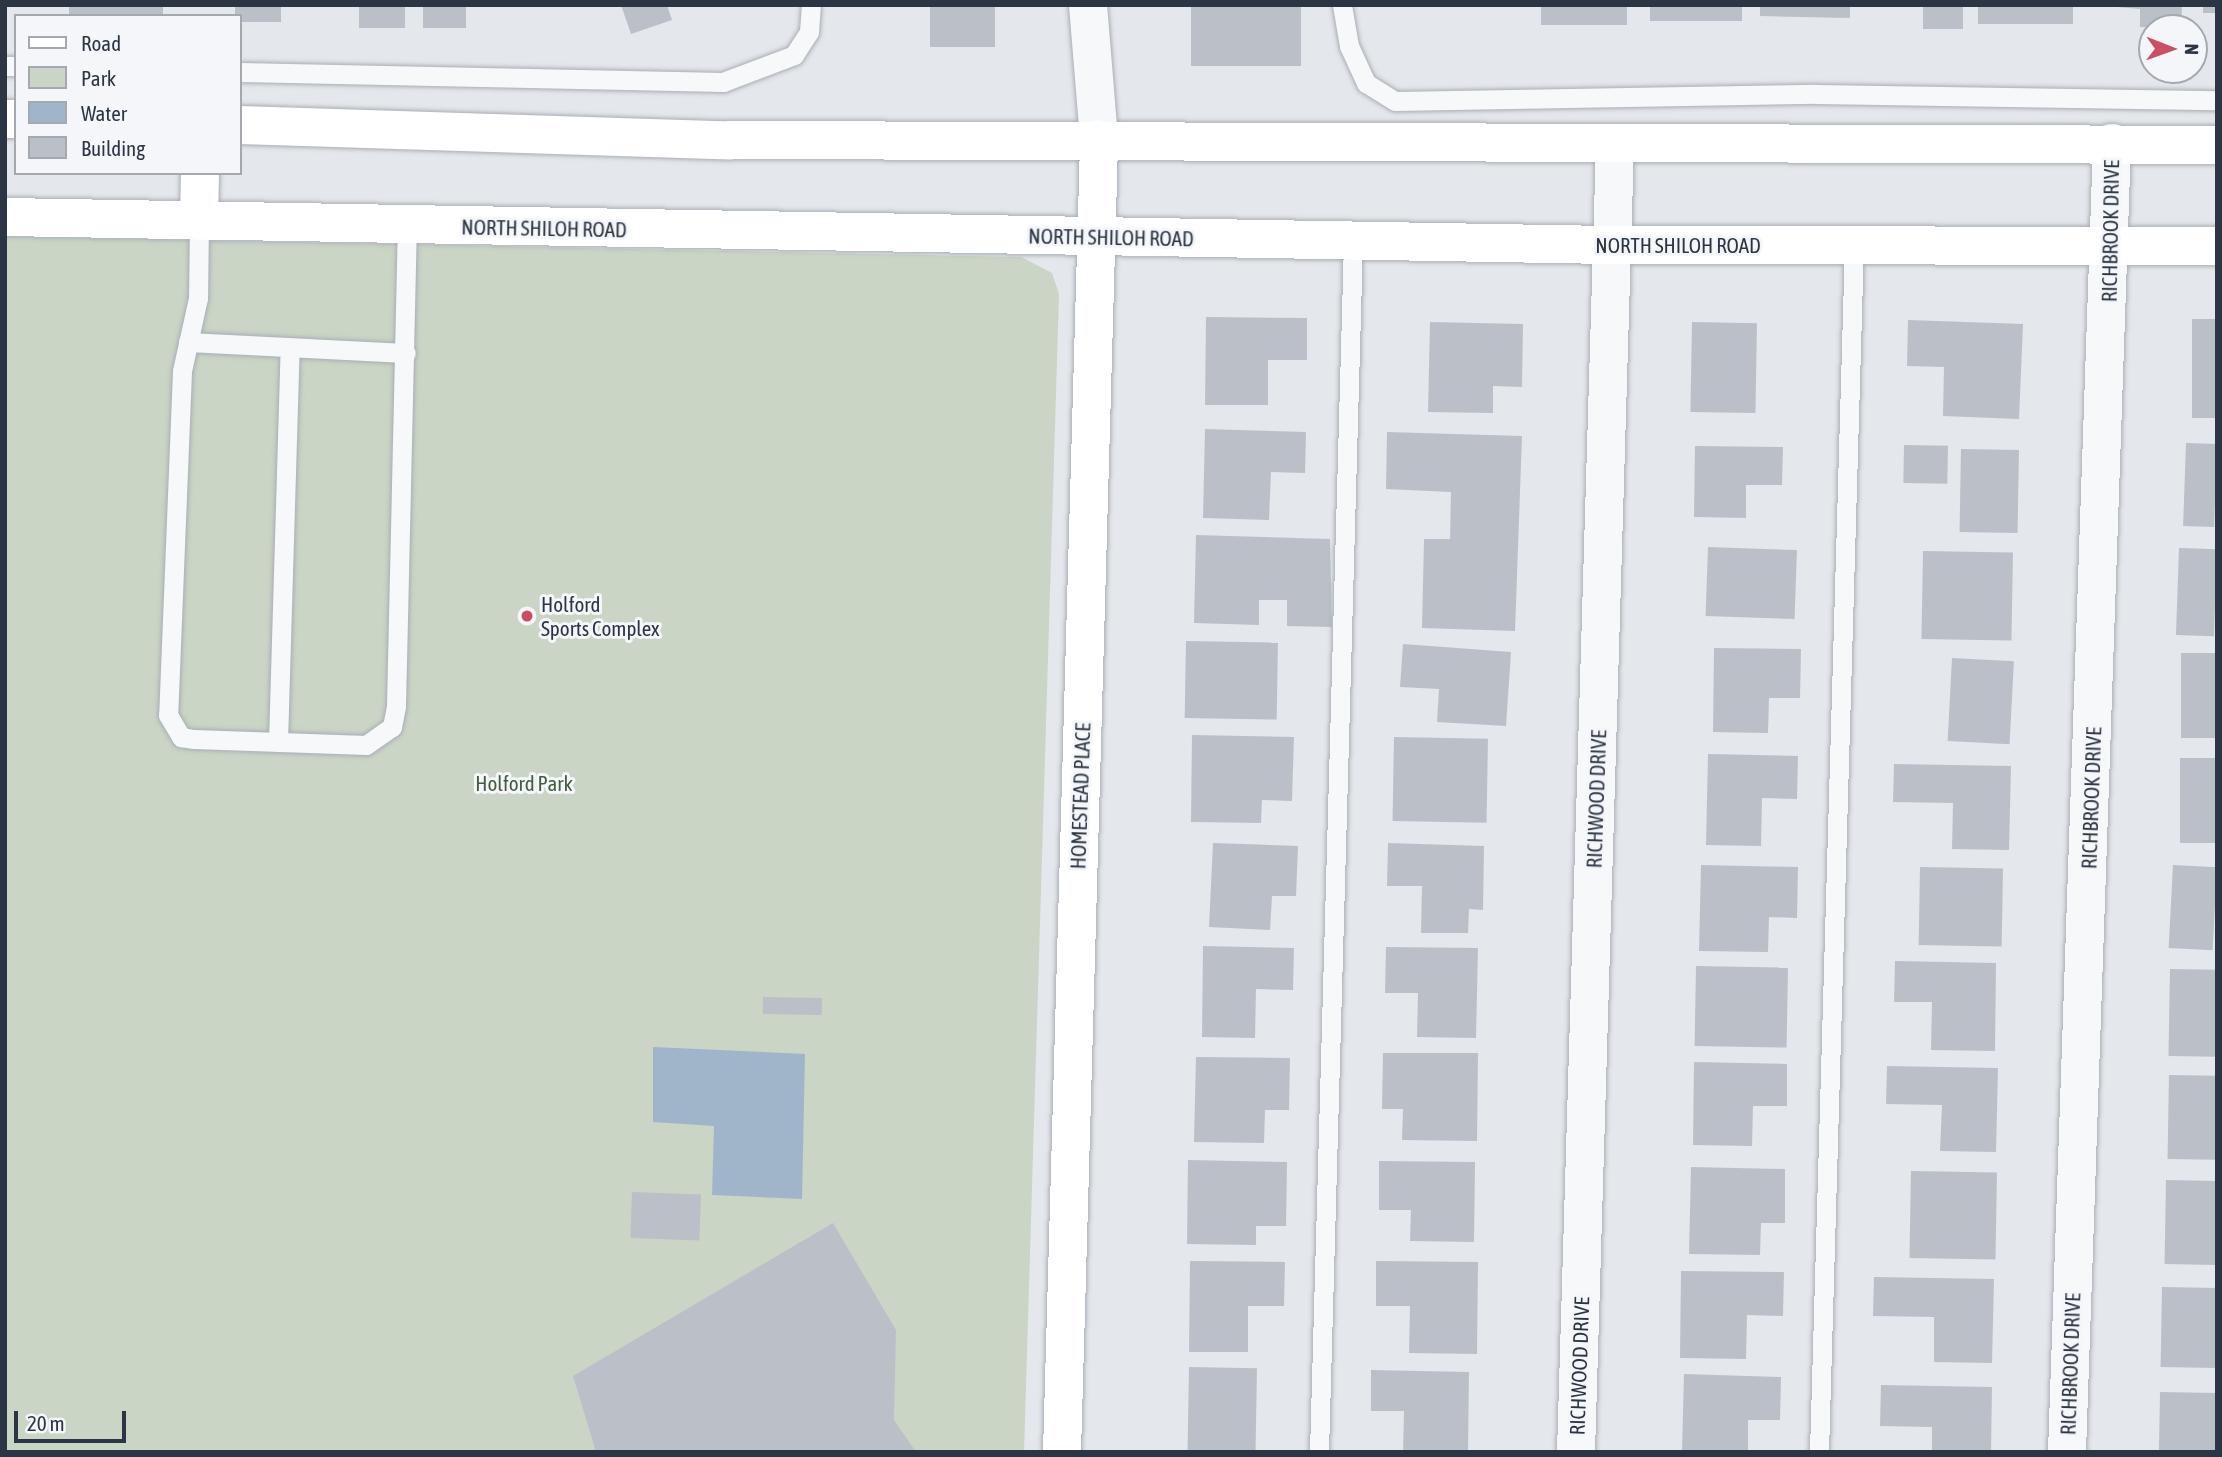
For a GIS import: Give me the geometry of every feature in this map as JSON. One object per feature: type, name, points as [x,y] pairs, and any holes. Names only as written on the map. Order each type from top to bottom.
[{"type":"main road","points":[[242,125],[730,140],[1099,140],[1615,146],[2112,143],[2217,145]]},
{"type":"main road","name":"HOMESTEAD PLACE","points":[[1062,1452],[1099,140]]},
{"type":"main road","points":[[199,220],[200,175]]},
{"type":"main road","name":"NORTH SHILOH ROAD","points":[[5,217],[1613,245],[2217,246]]},
{"type":"street","points":[[1088,5],[1099,140]]},
{"type":"street","name":"RICHBROOK DRIVE","points":[[2067,1452],[2111,245],[2112,143]]},
{"type":"street","name":"RICHWOOD DRIVE","points":[[1576,1452],[1615,146]]},
{"type":"lane","points":[[242,72],[723,82],[794,55],[809,32],[811,5]]},
{"type":"lane","points":[[1342,5],[1349,46],[1366,83],[1395,101],[1688,94],[2217,100]]},
{"type":"lane","points":[[199,220],[198,298],[188,342],[168,715],[181,737],[366,745],[392,727],[406,353],[407,225]]},
{"type":"lane","points":[[1319,1452],[1353,241]]},
{"type":"lane","points":[[1819,1452],[1854,245]]},
{"type":"lane","points":[[188,342],[406,353]]},
{"type":"lane","points":[[278,742],[290,347]]},
{"type":"green space","name":"Holford Park","points":[[5,236],[1021,257],[1052,273],[1059,294],[1024,1452],[5,1452]]},
{"type":"water","points":[[653,1047],[805,1054],[802,1199],[712,1195],[714,1126],[653,1122]]},
{"type":"building","points":[[69,5],[163,5],[163,14],[69,14]]},
{"type":"building","points":[[235,5],[281,5],[281,22],[242,22],[242,14],[235,14]]},
{"type":"building","points":[[359,5],[405,5],[405,28],[359,28]]},
{"type":"building","points":[[423,5],[466,5],[466,28],[423,28]]},
{"type":"building","points":[[621,5],[667,5],[672,20],[631,34]]},
{"type":"building","points":[[930,5],[995,5],[995,47],[930,47]]},
{"type":"building","points":[[1191,5],[1301,5],[1301,66],[1191,66]]},
{"type":"building","points":[[1541,5],[1627,5],[1627,25],[1541,25]]},
{"type":"building","points":[[1650,5],[1742,5],[1742,21],[1650,21]]},
{"type":"building","points":[[1760,5],[1850,5],[1850,18],[1760,16]]},
{"type":"building","points":[[1923,5],[1963,5],[1963,29],[1923,29]]},
{"type":"building","points":[[1978,5],[2073,5],[2073,24],[1978,24]]},
{"type":"building","points":[[2094,5],[2182,5],[2182,14],[2140,14],[2140,9]]},
{"type":"building","points":[[2203,5],[2217,5],[2217,13],[2203,13]]},
{"type":"building","points":[[1206,317],[1307,318],[1307,360],[1268,360],[1268,405],[1205,405]]},
{"type":"building","points":[[2192,319],[2217,319],[2217,418],[2192,418]]},
{"type":"building","points":[[1908,320],[2023,324],[2019,419],[1943,416],[1944,367],[1907,366]]},
{"type":"building","points":[[1430,322],[1523,324],[1522,387],[1493,386],[1493,413],[1428,412]]},
{"type":"building","points":[[1692,322],[1757,323],[1755,413],[1690,412]]},
{"type":"building","points":[[1205,429],[1306,432],[1305,473],[1271,472],[1269,520],[1203,518]]},
{"type":"building","points":[[1387,432],[1522,436],[1515,631],[1422,628],[1424,539],[1450,539],[1451,492],[1386,489]]},
{"type":"building","points":[[2186,443],[2217,444],[2214,527],[2183,526]]},
{"type":"building","points":[[1904,445],[1948,446],[1947,484],[1903,483]]},
{"type":"building","points":[[1695,446],[1783,447],[1782,485],[1746,485],[1746,518],[1694,517]]},
{"type":"building","points":[[1961,449],[2019,450],[2018,533],[1960,532]]},
{"type":"building","points":[[1196,535],[1330,539],[1332,627],[1287,626],[1287,600],[1259,600],[1259,625],[1194,623]]},
{"type":"building","points":[[1708,547],[1797,550],[1795,619],[1706,616]]},
{"type":"building","points":[[2179,548],[2217,549],[2214,636],[2176,635]]},
{"type":"building","points":[[1923,551],[2013,553],[2011,641],[1921,639]]},
{"type":"building","points":[[1186,641],[1278,643],[1277,720],[1185,718]]},
{"type":"building","points":[[1403,644],[1511,652],[1506,726],[1437,722],[1439,689],[1400,687]]},
{"type":"building","points":[[1714,648],[1801,649],[1800,698],[1769,698],[1768,733],[1713,732]]},
{"type":"building","points":[[2181,653],[2217,653],[2217,738],[2181,738]]},
{"type":"building","points":[[1952,658],[2014,661],[2010,744],[1948,741]]},
{"type":"building","points":[[1192,735],[1294,737],[1292,801],[1262,800],[1261,823],[1191,822]]},
{"type":"building","points":[[1394,737],[1488,739],[1487,823],[1393,821]]},
{"type":"building","points":[[1708,754],[1798,756],[1797,799],[1762,798],[1761,846],[1706,845]]},
{"type":"building","points":[[2180,758],[2217,758],[2217,843],[2180,843]]},
{"type":"building","points":[[1894,764],[2011,766],[2009,850],[1952,849],[1953,803],[1893,802]]},
{"type":"building","points":[[1213,843],[1298,846],[1296,896],[1272,896],[1270,930],[1209,927]]},
{"type":"building","points":[[1388,843],[1484,846],[1483,910],[1469,909],[1468,933],[1421,933],[1422,886],[1387,886]]},
{"type":"building","points":[[1701,865],[1798,867],[1797,918],[1769,917],[1768,952],[1699,951]]},
{"type":"building","points":[[2173,865],[2217,867],[2213,950],[2169,948]]},
{"type":"building","points":[[1920,867],[2003,868],[2002,946],[1919,945]]},
{"type":"building","points":[[1203,946],[1294,948],[1293,990],[1256,989],[1255,1038],[1202,1037]]},
{"type":"building","points":[[1386,947],[1478,948],[1476,1038],[1417,1037],[1418,993],[1385,993]]},
{"type":"building","points":[[1895,961],[1996,963],[1995,1051],[1931,1050],[1932,1002],[1894,1002]]},
{"type":"building","points":[[1696,966],[1788,968],[1787,1048],[1695,1046]]},
{"type":"building","points":[[2170,969],[2217,970],[2215,1057],[2168,1056]]},
{"type":"building","points":[[763,997],[822,998],[822,1015],[763,1014]]},
{"type":"building","points":[[1383,1053],[1478,1053],[1477,1141],[1402,1140],[1403,1109],[1382,1109]]},
{"type":"building","points":[[1196,1057],[1290,1058],[1289,1110],[1265,1110],[1264,1143],[1194,1142]]},
{"type":"building","points":[[1694,1062],[1787,1064],[1787,1106],[1753,1106],[1752,1146],[1693,1145]]},
{"type":"building","points":[[1887,1066],[1998,1068],[1996,1152],[1940,1151],[1942,1105],[1886,1104]]},
{"type":"building","points":[[2169,1075],[2217,1076],[2216,1160],[2168,1159]]},
{"type":"building","points":[[1188,1160],[1287,1162],[1286,1226],[1256,1226],[1256,1245],[1187,1244]]},
{"type":"building","points":[[1379,1161],[1475,1162],[1474,1242],[1410,1241],[1411,1210],[1379,1210]]},
{"type":"building","points":[[1691,1167],[1785,1169],[1785,1223],[1761,1223],[1760,1255],[1689,1254]]},
{"type":"building","points":[[1911,1171],[1997,1173],[1995,1259],[1909,1258]]},
{"type":"building","points":[[2166,1180],[2217,1181],[2216,1265],[2165,1264]]},
{"type":"building","points":[[632,1192],[701,1194],[699,1240],[630,1238]]},
{"type":"building","points":[[833,1223],[896,1330],[894,1420],[916,1452],[596,1452],[573,1376]]},
{"type":"building","points":[[1190,1261],[1285,1262],[1284,1306],[1248,1306],[1248,1352],[1189,1352]]},
{"type":"building","points":[[1376,1261],[1478,1262],[1477,1354],[1409,1353],[1410,1306],[1376,1306]]},
{"type":"building","points":[[1681,1271],[1784,1272],[1783,1316],[1747,1315],[1746,1359],[1680,1358]]},
{"type":"building","points":[[1874,1277],[1994,1279],[1992,1363],[1934,1362],[1934,1317],[1873,1316]]},
{"type":"building","points":[[2162,1287],[2217,1288],[2216,1368],[2161,1367]]},
{"type":"building","points":[[1189,1367],[1257,1368],[1256,1452],[1188,1452]]},
{"type":"building","points":[[1371,1370],[1469,1372],[1468,1452],[1403,1452],[1404,1411],[1371,1411]]},
{"type":"building","points":[[1684,1374],[1781,1377],[1780,1420],[1748,1420],[1748,1452],[1682,1452]]},
{"type":"building","points":[[1881,1385],[1992,1387],[1991,1452],[1932,1452],[1932,1427],[1880,1426]]},
{"type":"building","points":[[2160,1392],[2217,1393],[2216,1452],[2159,1452]]},
{"type":"place","name":"Holford Sports Complex","points":[[527,616]]}]
